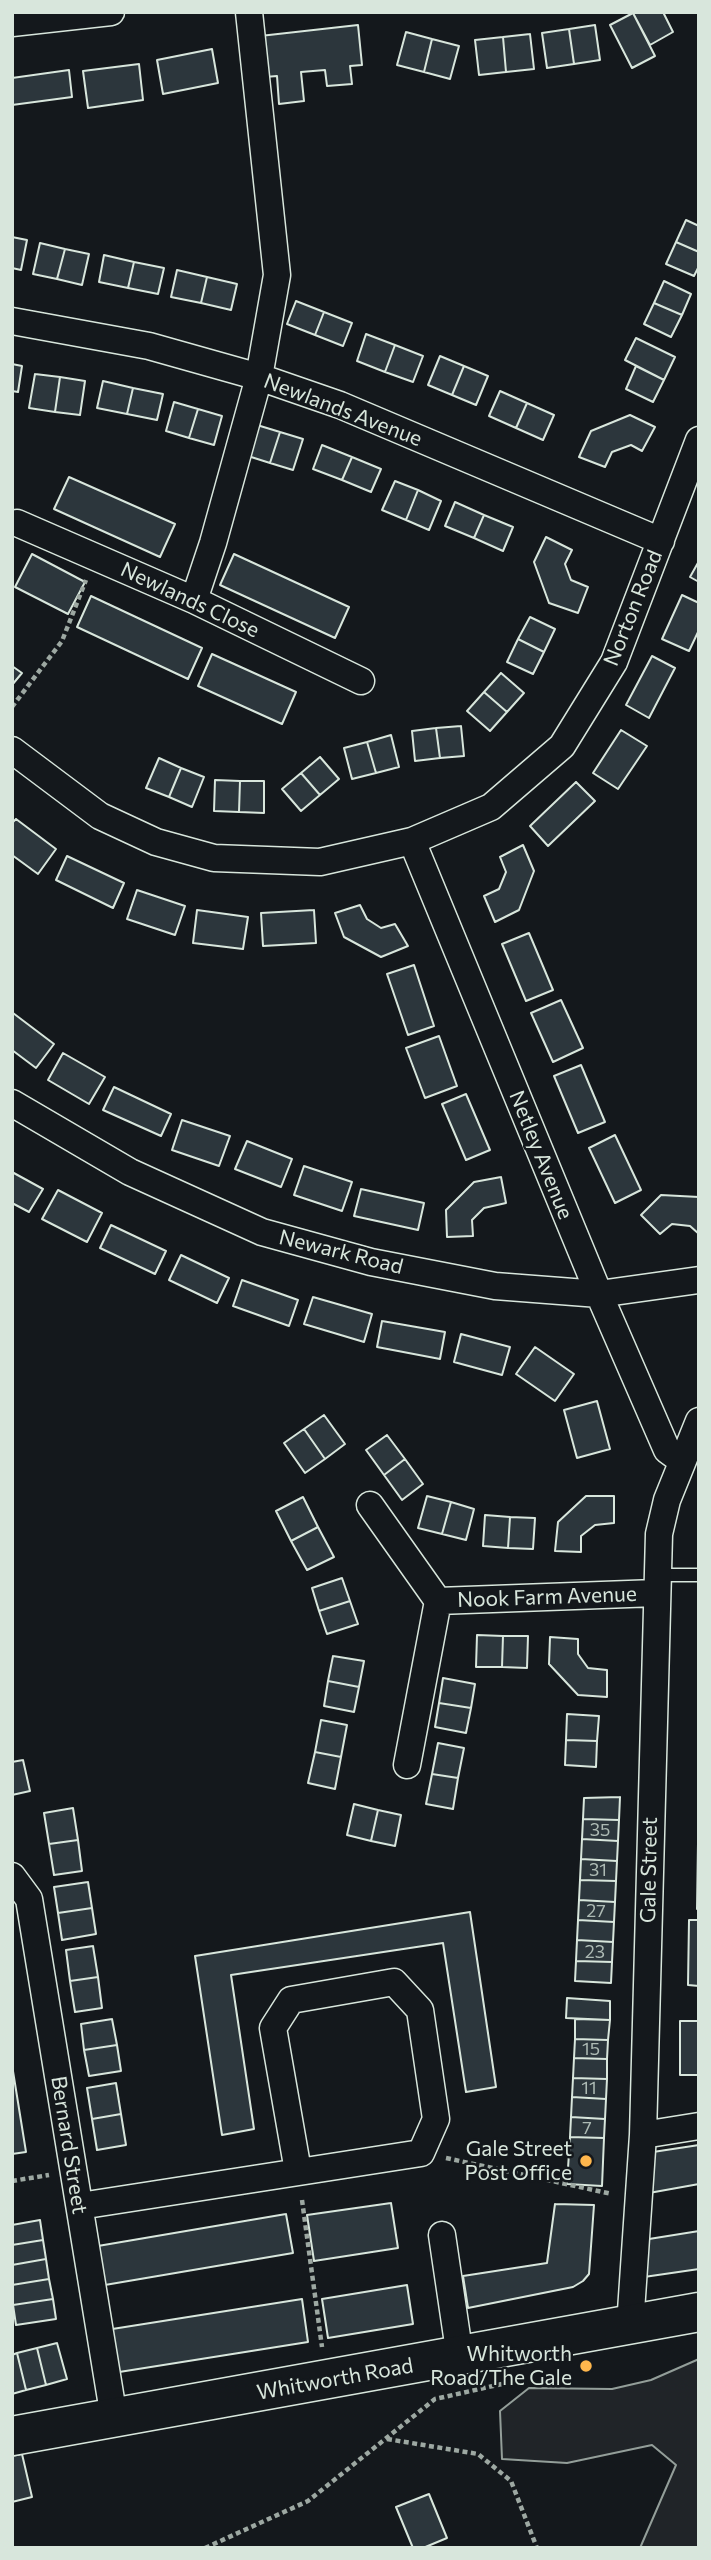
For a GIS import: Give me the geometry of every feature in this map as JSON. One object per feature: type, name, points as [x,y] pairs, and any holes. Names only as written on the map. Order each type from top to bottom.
[{"type":"main road","name":"Whitworth Road","points":[[12,2436],[699,2312]]},
{"type":"street","points":[[12,23],[111,12]]},
{"type":"street","points":[[194,600],[214,543],[259,377],[277,275],[249,12]]},
{"type":"street","name":"Newlands Avenue","points":[[12,321],[149,345],[259,377],[340,405],[661,541]]},
{"type":"street","name":"Norton Road","points":[[12,750],[100,816],[156,842],[214,858],[320,862],[412,842],[491,807],[562,746],[614,662],[699,440]]},
{"type":"street","name":"Newlands Close","points":[[17,523],[194,600],[361,681]]},
{"type":"street","name":"Netley Avenue","points":[[412,842],[599,1294],[667,1450],[682,1461]]},
{"type":"street","name":"Newark Road","points":[[12,1103],[130,1172],[262,1232],[371,1262],[495,1286],[599,1294],[699,1280]]},
{"type":"street","name":"Gale Street","points":[[630,2326],[643,2135],[659,1534],[667,1500],[699,1421]]},
{"type":"street","name":"Nook Farm Avenue","points":[[370,1505],[438,1601],[407,1765]]},
{"type":"street","name":"Nook Farm Avenue","points":[[438,1601],[657,1584]]},
{"type":"street","name":"Bernard Street","points":[[12,1876],[29,1899],[114,2418]]},
{"type":"street","points":[[80,2206],[421,2153],[436,2119],[420,2010],[394,1983],[291,2000],[273,2028],[298,2171]]},
{"type":"street","points":[[643,2135],[699,2126]]},
{"type":"street","points":[[442,2235],[460,2357]]},
{"type":"lane","points":[[657,1584],[699,1575]]},
{"type":"path","points":[[12,707],[62,641],[96,557]]},
{"type":"path","points":[[421,2153],[639,2200]]},
{"type":"path","points":[[12,2181],[74,2171]]},
{"type":"path","points":[[298,2171],[326,2381]]},
{"type":"path","points":[[205,2548],[308,2501],[435,2399],[509,2381]]},
{"type":"path","points":[[386,2438],[478,2454],[511,2482],[537,2548]]},
{"type":"shaded area","points":[[699,2359],[699,2548],[640,2548],[676,2465],[652,2445],[567,2463],[502,2459],[500,2411],[529,2388],[612,2389],[651,2380]]},
{"type":"building","points":[[663,12],[673,32],[650,45],[633,13]]},
{"type":"building","points":[[633,13],[655,56],[632,68],[610,25]]},
{"type":"building","points":[[358,25],[362,65],[350,66],[352,84],[327,86],[325,70],[301,72],[304,101],[279,104],[277,76],[265,77],[260,36]]},
{"type":"building","points":[[595,25],[600,60],[574,64],[569,29]]},
{"type":"building","points":[[569,29],[574,64],[547,68],[542,33]]},
{"type":"building","points":[[406,32],[432,39],[424,72],[397,65]]},
{"type":"building","points":[[530,34],[534,69],[506,72],[503,37]]},
{"type":"building","points":[[503,37],[506,72],[479,75],[475,40]]},
{"type":"building","points":[[432,39],[459,46],[450,79],[424,72]]},
{"type":"building","points":[[212,49],[218,83],[163,94],[157,60]]},
{"type":"building","points":[[139,64],[143,100],[88,108],[83,71]]},
{"type":"building","points":[[69,70],[72,97],[12,105],[12,78]]},
{"type":"building","points":[[686,220],[699,226],[699,252],[676,242]]},
{"type":"building","points":[[12,237],[27,240],[21,270],[12,268]]},
{"type":"building","points":[[676,242],[699,252],[699,266],[694,276],[666,264]]},
{"type":"building","points":[[40,243],[65,249],[57,279],[33,274]]},
{"type":"building","points":[[65,249],[89,254],[82,285],[57,279]]},
{"type":"building","points":[[104,255],[134,262],[128,288],[99,282]]},
{"type":"building","points":[[134,262],[164,268],[158,294],[128,288]]},
{"type":"building","points":[[177,270],[207,277],[201,303],[171,297]]},
{"type":"building","points":[[207,277],[237,284],[231,310],[201,303]]},
{"type":"building","points":[[664,281],[691,294],[682,315],[654,303]]},
{"type":"building","points":[[296,301],[324,312],[315,335],[287,324]]},
{"type":"building","points":[[654,303],[682,315],[671,337],[644,324]]},
{"type":"building","points":[[324,312],[352,323],[343,346],[315,335]]},
{"type":"building","points":[[366,334],[395,345],[385,372],[357,361]]},
{"type":"building","points":[[636,338],[675,357],[664,380],[625,360]]},
{"type":"building","points":[[395,345],[423,356],[413,382],[385,372]]},
{"type":"building","points":[[440,356],[464,366],[452,395],[428,385]]},
{"type":"building","points":[[12,364],[22,366],[18,392],[12,391]]},
{"type":"building","points":[[464,366],[488,376],[476,405],[452,395]]},
{"type":"building","points":[[636,366],[664,380],[653,402],[626,389]]},
{"type":"building","points":[[35,374],[60,377],[55,412],[29,408]]},
{"type":"building","points":[[60,377],[85,381],[80,415],[55,412]]},
{"type":"building","points":[[103,381],[133,388],[127,414],[97,408]]},
{"type":"building","points":[[133,388],[163,394],[157,420],[127,414]]},
{"type":"building","points":[[500,391],[527,403],[516,428],[489,416]]},
{"type":"building","points":[[174,402],[198,409],[189,438],[166,431]]},
{"type":"building","points":[[527,403],[554,415],[543,440],[516,428]]},
{"type":"building","points":[[198,409],[222,416],[214,445],[189,438]]},
{"type":"building","points":[[630,415],[655,427],[642,451],[631,445],[612,452],[605,467],[579,457],[591,431]]},
{"type":"building","points":[[257,425],[280,432],[270,463],[248,456]]},
{"type":"building","points":[[280,432],[303,439],[293,470],[270,463]]},
{"type":"building","points":[[322,445],[352,457],[342,480],[313,469]]},
{"type":"building","points":[[352,457],[381,469],[371,492],[342,480]]},
{"type":"building","points":[[69,477],[175,524],[160,557],[54,509]]},
{"type":"building","points":[[395,481],[418,490],[406,520],[382,510]]},
{"type":"building","points":[[418,490],[441,501],[429,530],[406,520]]},
{"type":"building","points":[[455,502],[484,515],[474,538],[445,526]]},
{"type":"building","points":[[484,515],[513,527],[503,551],[474,538]]},
{"type":"building","points":[[546,537],[572,550],[565,564],[571,580],[588,587],[578,613],[549,603],[534,562]]},
{"type":"building","points":[[32,554],[85,582],[68,614],[15,587]]},
{"type":"building","points":[[234,554],[349,607],[335,638],[220,585]]},
{"type":"building","points":[[699,561],[699,582],[690,577]]},
{"type":"building","points":[[682,595],[699,603],[699,630],[689,651],[662,639]]},
{"type":"building","points":[[91,596],[202,648],[188,679],[77,627]]},
{"type":"building","points":[[530,617],[555,629],[544,652],[518,639]]},
{"type":"building","points":[[518,639],[544,652],[533,674],[507,662]]},
{"type":"building","points":[[212,654],[296,692],[282,724],[198,686]]},
{"type":"building","points":[[652,656],[675,668],[649,718],[626,705]]},
{"type":"building","points":[[12,666],[22,673],[12,685]]},
{"type":"building","points":[[501,673],[524,693],[507,712],[484,692]]},
{"type":"building","points":[[484,692],[507,712],[490,731],[467,711]]},
{"type":"building","points":[[461,726],[464,756],[440,758],[436,728]]},
{"type":"building","points":[[436,728],[440,758],[415,761],[412,731]]},
{"type":"building","points":[[621,730],[647,746],[618,789],[593,773]]},
{"type":"building","points":[[391,735],[399,767],[376,773],[367,742]]},
{"type":"building","points":[[367,742],[376,773],[352,779],[344,748]]},
{"type":"building","points":[[320,757],[339,779],[320,795],[301,773]]},
{"type":"building","points":[[159,758],[181,768],[169,797],[146,788]]},
{"type":"building","points":[[181,768],[204,777],[192,807],[169,797]]},
{"type":"building","points":[[301,773],[320,795],[301,811],[282,789]]},
{"type":"building","points":[[215,780],[240,781],[239,812],[214,811]]},
{"type":"building","points":[[240,781],[264,781],[264,813],[239,812]]},
{"type":"building","points":[[576,782],[595,801],[548,846],[530,826]]},
{"type":"building","points":[[16,819],[56,849],[38,874],[12,855],[12,823]]},
{"type":"building","points":[[523,845],[534,871],[519,910],[495,922],[484,896],[499,889],[506,872],[500,857]]},
{"type":"building","points":[[67,856],[124,883],[113,908],[56,880]]},
{"type":"building","points":[[137,890],[185,906],[175,935],[127,919]]},
{"type":"building","points":[[360,905],[367,919],[381,928],[395,924],[408,946],[381,957],[344,937],[335,913]]},
{"type":"building","points":[[197,910],[248,917],[243,949],[193,943]]},
{"type":"building","points":[[314,910],[316,943],[263,946],[261,913]]},
{"type":"building","points":[[529,933],[553,990],[526,1001],[502,944]]},
{"type":"building","points":[[414,965],[434,1026],[408,1035],[387,974]]},
{"type":"building","points":[[561,1000],[583,1048],[553,1062],[531,1013]]},
{"type":"building","points":[[13,1013],[54,1044],[36,1068],[12,1050]]},
{"type":"building","points":[[439,1036],[457,1086],[425,1098],[406,1048]]},
{"type":"building","points":[[63,1053],[105,1077],[89,1104],[48,1080]]},
{"type":"building","points":[[581,1065],[605,1122],[578,1133],[554,1076]]},
{"type":"building","points":[[114,1087],[171,1114],[161,1136],[103,1110]]},
{"type":"building","points":[[466,1094],[490,1150],[466,1160],[442,1104]]},
{"type":"building","points":[[182,1120],[230,1136],[219,1166],[172,1150]]},
{"type":"building","points":[[615,1135],[641,1190],[615,1203],[589,1148]]},
{"type":"building","points":[[247,1141],[292,1159],[281,1187],[235,1169]]},
{"type":"building","points":[[304,1166],[352,1182],[342,1211],[294,1195]]},
{"type":"building","points":[[12,1172],[43,1189],[29,1212],[12,1203]]},
{"type":"building","points":[[501,1177],[506,1203],[484,1208],[472,1220],[473,1236],[447,1237],[446,1210],[474,1182]]},
{"type":"building","points":[[361,1189],[424,1203],[418,1230],[354,1216]]},
{"type":"building","points":[[58,1190],[102,1213],[87,1242],[42,1219]]},
{"type":"building","points":[[661,1195],[699,1197],[699,1234],[690,1226],[672,1224],[660,1234],[641,1215]]},
{"type":"building","points":[[111,1225],[166,1251],[155,1274],[100,1248]]},
{"type":"building","points":[[181,1255],[229,1278],[217,1303],[169,1280]]},
{"type":"building","points":[[242,1280],[298,1300],[289,1326],[233,1306]]},
{"type":"building","points":[[313,1297],[372,1314],[364,1342],[304,1324]]},
{"type":"building","points":[[382,1321],[445,1332],[440,1359],[377,1347]]},
{"type":"building","points":[[461,1334],[510,1347],[502,1375],[454,1362]]},
{"type":"building","points":[[535,1347],[574,1374],[555,1401],[516,1374]]},
{"type":"building","points":[[597,1401],[610,1449],[577,1458],[564,1410]]},
{"type":"building","points":[[324,1415],[345,1444],[325,1459],[304,1429]]},
{"type":"building","points":[[304,1429],[325,1459],[305,1473],[284,1443]]},
{"type":"building","points":[[387,1435],[405,1459],[384,1475],[366,1450]]},
{"type":"building","points":[[405,1459],[423,1484],[402,1500],[384,1475]]},
{"type":"building","points":[[427,1496],[451,1502],[442,1534],[418,1528]]},
{"type":"building","points":[[586,1496],[614,1496],[614,1523],[595,1525],[581,1536],[581,1552],[555,1551],[558,1522]]},
{"type":"building","points":[[303,1497],[318,1527],[291,1541],[276,1511]]},
{"type":"building","points":[[451,1502],[474,1509],[466,1540],[442,1534]]},
{"type":"building","points":[[485,1515],[510,1517],[508,1548],[483,1546]]},
{"type":"building","points":[[510,1517],[535,1518],[533,1549],[508,1548]]},
{"type":"building","points":[[318,1527],[334,1557],[307,1570],[291,1541]]},
{"type":"building","points":[[342,1578],[350,1601],[319,1611],[312,1588]]},
{"type":"building","points":[[350,1601],[358,1624],[327,1634],[319,1611]]},
{"type":"building","points":[[477,1635],[503,1636],[502,1667],[476,1667]]},
{"type":"building","points":[[503,1636],[528,1636],[527,1668],[502,1667]]},
{"type":"building","points":[[550,1637],[578,1639],[578,1654],[588,1668],[607,1670],[607,1697],[578,1695],[549,1664]]},
{"type":"building","points":[[333,1656],[364,1661],[359,1687],[328,1681]]},
{"type":"building","points":[[443,1678],[475,1684],[471,1708],[439,1703]]},
{"type":"building","points":[[328,1681],[359,1687],[354,1712],[324,1706]]},
{"type":"building","points":[[439,1703],[471,1708],[466,1733],[435,1727]]},
{"type":"building","points":[[567,1714],[599,1716],[597,1741],[566,1740]]},
{"type":"building","points":[[321,1720],[347,1725],[341,1757],[315,1752]]},
{"type":"building","points":[[566,1740],[597,1741],[596,1767],[565,1765]]},
{"type":"building","points":[[438,1743],[464,1748],[458,1778],[432,1774]]},
{"type":"building","points":[[315,1752],[341,1757],[335,1789],[308,1783]]},
{"type":"building","points":[[23,1760],[30,1791],[12,1795],[12,1762]]},
{"type":"building","points":[[432,1774],[458,1778],[453,1809],[426,1804]]},
{"type":"building","points":[[620,1797],[619,1820],[583,1819],[584,1798]]},
{"type":"building","points":[[354,1804],[378,1810],[371,1841],[347,1835]]},
{"type":"building","points":[[73,1808],[78,1840],[49,1844],[44,1813]]},
{"type":"building","points":[[378,1810],[401,1815],[395,1846],[371,1841]]},
{"type":"building","points":[[583,1819],[619,1820],[618,1841],[582,1839]]},
{"type":"building","points":[[582,1839],[618,1841],[617,1861],[581,1859]]},
{"type":"building","points":[[78,1840],[82,1871],[54,1875],[49,1844]]},
{"type":"building","points":[[698,1843],[699,1909],[697,1909]]},
{"type":"building","points":[[581,1859],[617,1861],[616,1881],[580,1880]]},
{"type":"building","points":[[580,1880],[616,1881],[615,1902],[579,1900]]},
{"type":"building","points":[[88,1882],[92,1908],[58,1913],[54,1887]]},
{"type":"building","points":[[579,1900],[615,1902],[614,1922],[578,1920]]},
{"type":"building","points":[[92,1908],[96,1934],[62,1940],[58,1913]]},
{"type":"building","points":[[470,1912],[496,2087],[466,2092],[443,1943],[231,1975],[254,2129],[222,2135],[195,1956]]},
{"type":"building","points":[[578,1920],[614,1922],[613,1942],[577,1940]]},
{"type":"building","points":[[689,1920],[699,1920],[699,1986],[688,1985]]},
{"type":"building","points":[[577,1940],[613,1942],[612,1962],[576,1961]]},
{"type":"building","points":[[93,1946],[98,1977],[70,1981],[66,1950]]},
{"type":"building","points":[[576,1961],[612,1962],[611,1983],[575,1981]]},
{"type":"building","points":[[98,1977],[102,2008],[75,2012],[70,1981]]},
{"type":"building","points":[[567,1998],[610,2001],[610,2020],[566,2018]]},
{"type":"building","points":[[112,2019],[117,2045],[84,2050],[81,2024]]},
{"type":"building","points":[[575,2019],[610,2020],[608,2040],[575,2039]]},
{"type":"building","points":[[680,2021],[699,2021],[699,2075],[680,2075]]},
{"type":"building","points":[[575,2039],[608,2040],[607,2059],[574,2058]]},
{"type":"building","points":[[117,2045],[121,2071],[89,2076],[84,2050]]},
{"type":"building","points":[[574,2058],[607,2059],[607,2079],[573,2078]]},
{"type":"building","points":[[12,2065],[26,2152],[12,2154]]},
{"type":"building","points":[[573,2078],[607,2079],[606,2099],[572,2097]]},
{"type":"building","points":[[116,2083],[121,2114],[92,2119],[87,2088]]},
{"type":"building","points":[[572,2097],[606,2099],[605,2119],[571,2117]]},
{"type":"building","points":[[121,2114],[126,2145],[97,2150],[92,2119]]},
{"type":"building","points":[[571,2117],[605,2119],[604,2138],[570,2137]]},
{"type":"building","name":"Gale Street Post Office","points":[[570,2137],[604,2138],[602,2186],[567,2184]]},
{"type":"building","points":[[699,2145],[699,2184],[649,2193],[653,2152]]},
{"type":"building","points":[[391,2203],[398,2248],[314,2261],[307,2215]]},
{"type":"building","points":[[555,2204],[594,2205],[589,2274],[573,2287],[468,2308],[463,2276],[547,2263]]},
{"type":"building","points":[[286,2214],[293,2253],[99,2286],[92,2247]]},
{"type":"building","points":[[40,2220],[43,2240],[12,2245],[12,2225]]},
{"type":"building","points":[[699,2231],[699,2269],[644,2277],[649,2239]]},
{"type":"building","points":[[43,2240],[46,2259],[12,2265],[12,2245]]},
{"type":"building","points":[[46,2259],[49,2279],[12,2285],[12,2265]]},
{"type":"building","points":[[49,2279],[53,2299],[13,2305],[12,2285]]},
{"type":"building","points":[[407,2285],[413,2324],[328,2338],[322,2299]]},
{"type":"building","points":[[53,2299],[56,2319],[16,2325],[13,2305]]},
{"type":"building","points":[[302,2299],[308,2342],[113,2373],[106,2330]]},
{"type":"building","points":[[57,2343],[67,2379],[46,2385],[37,2348]]},
{"type":"building","points":[[37,2348],[46,2385],[26,2390],[17,2353]]},
{"type":"building","points":[[17,2353],[26,2390],[12,2394],[12,2355]]},
{"type":"building","points":[[22,2454],[32,2497],[12,2502],[12,2456]]},
{"type":"building","points":[[429,2494],[447,2538],[423,2548],[413,2548],[396,2507]]},
{"type":"place","name":"Gale Street Post Office","points":[[586,2161]]},
{"type":"place","name":"Whitworth Road/The Gale","points":[[586,2366]]}]
